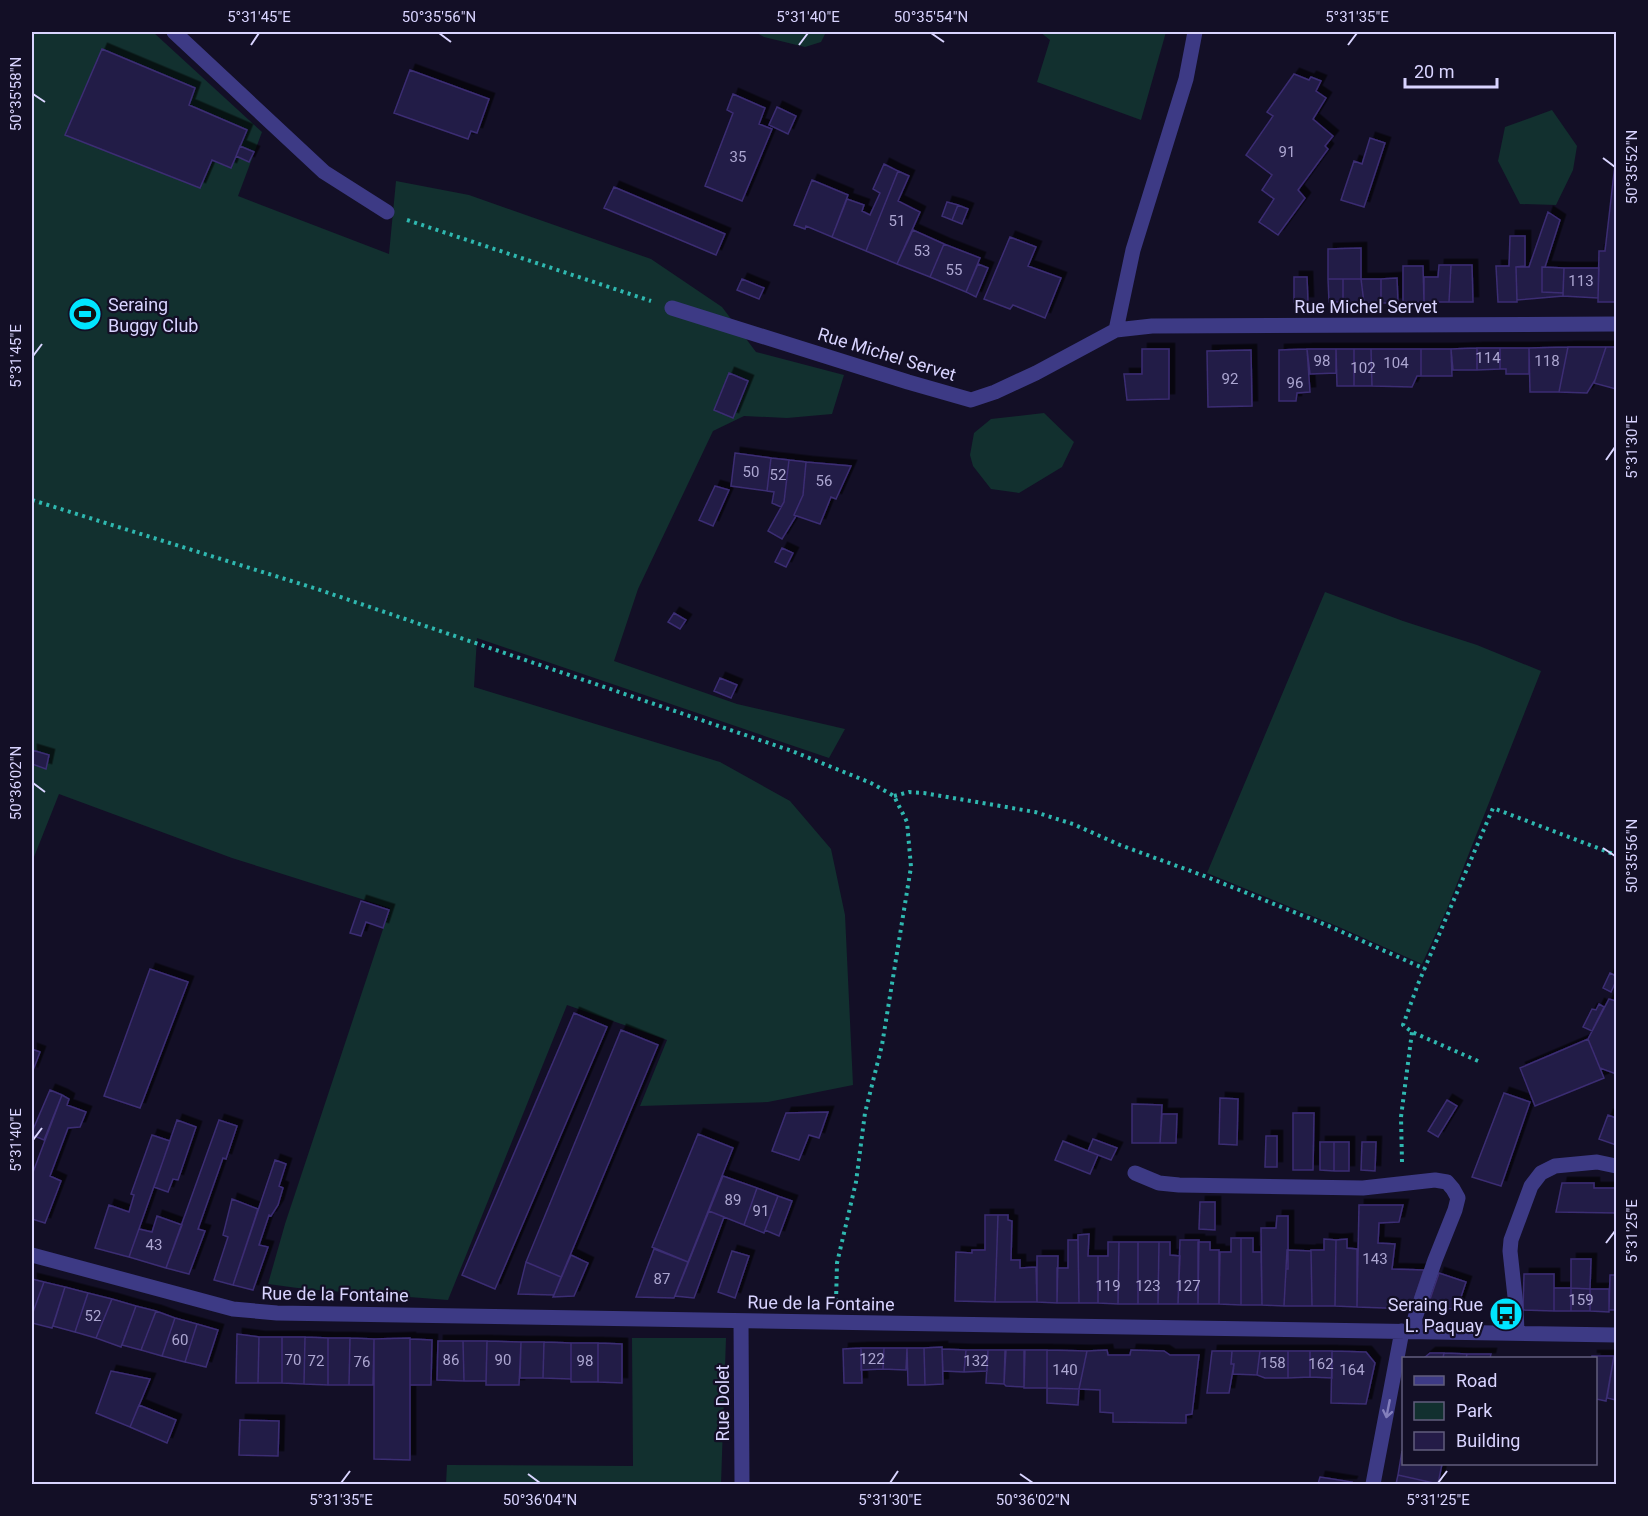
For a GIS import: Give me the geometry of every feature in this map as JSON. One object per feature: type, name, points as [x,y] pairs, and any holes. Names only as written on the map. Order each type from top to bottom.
[{"type":"street","points":[[174,32],[324,172],[387,212]]},
{"type":"street","points":[[1116,330],[1133,250],[1186,79],[1195,32]]},
{"type":"street","name":"Rue Michel Servet","points":[[672,309],[971,400],[995,392],[1036,373],[1116,330],[1152,326],[1617,324]]},
{"type":"street","points":[[1516,1333],[1511,1240],[1531,1186],[1540,1173],[1555,1166],[1597,1162],[1617,1166]]},
{"type":"street","points":[[1135,1173],[1159,1184],[1179,1185],[1363,1188],[1435,1180],[1447,1182],[1458,1198],[1455,1210],[1409,1331],[1403,1357]]},
{"type":"street","name":"Rue de la Fontaine","points":[[32,1255],[251,1312],[1617,1335]]},
{"type":"street","name":"Rue Dolet","points":[[741,1321],[742,1485]]},
{"type":"street","points":[[1373,1485],[1402,1361]]},
{"type":"path","points":[[387,212],[672,309]]},
{"type":"path","points":[[32,500],[317,589],[792,751],[872,783],[894,796],[907,822],[911,867],[882,1045],[865,1113],[856,1182],[837,1263],[834,1323]]},
{"type":"path","points":[[894,796],[909,792],[924,793],[1035,812],[1074,824],[1120,845],[1217,880],[1332,927],[1425,969]]},
{"type":"path","points":[[1478,1061],[1412,1032],[1405,1028],[1404,1022],[1493,808],[1617,855]]},
{"type":"path","points":[[1404,1185],[1401,1117],[1412,1032]]},
{"type":"green space","points":[[32,32],[153,32],[262,132],[238,196],[389,254],[396,181],[469,195],[651,259],[722,307],[756,352],[844,375],[832,414],[787,418],[744,416],[713,431],[638,589],[614,661],[737,704],[845,729],[829,758],[477,638],[474,687],[720,762],[790,801],[831,849],[845,915],[853,1085],[768,1102],[640,1106],[667,1040],[567,1005],[448,1300],[268,1284],[285,1224],[390,908],[232,858],[59,794],[32,862]]},
{"type":"green space","points":[[755,32],[826,32],[821,42],[805,47],[764,37]]},
{"type":"green space","points":[[1040,32],[1166,32],[1141,120],[1037,82],[1050,40]]},
{"type":"green space","points":[[1552,110],[1577,146],[1573,170],[1556,205],[1520,204],[1498,161],[1505,127]]},
{"type":"green space","points":[[1044,413],[1074,442],[1062,467],[1019,493],[991,489],[973,466],[970,455],[974,433],[991,419]]},
{"type":"green space","points":[[1325,592],[1477,645],[1541,671],[1447,909],[1422,964],[1207,873]]},
{"type":"green space","points":[[632,1338],[726,1338],[721,1484],[446,1484],[447,1465],[633,1466]]},
{"type":"building","points":[[102,49],[195,88],[189,105],[247,130],[231,168],[212,160],[200,188],[65,135]]},
{"type":"building","points":[[410,70],[489,99],[477,133],[471,131],[468,139],[394,113]]},
{"type":"building","points":[[1294,74],[1309,80],[1311,77],[1321,81],[1316,91],[1326,98],[1313,119],[1333,136],[1325,146],[1328,149],[1298,190],[1305,198],[1278,235],[1259,222],[1274,199],[1262,190],[1272,175],[1246,155],[1273,116],[1267,112]]},
{"type":"building","points":[[733,94],[765,108],[759,124],[772,129],[742,201],[705,186],[733,113],[727,110]]},
{"type":"building","points":[[777,107],[796,116],[788,134],[769,125]]},
{"type":"building","points":[[1370,138],[1385,143],[1364,207],[1341,200],[1354,161],[1362,164]]},
{"type":"building","points":[[240,146],[254,152],[249,162],[236,156]]},
{"type":"building","points":[[1616,156],[1616,302],[1598,302],[1599,251],[1605,251]]},
{"type":"building","points":[[884,164],[898,171],[866,251],[832,237],[847,199],[864,205],[862,211],[870,215],[880,193],[873,189]]},
{"type":"building","points":[[898,171],[909,176],[898,201],[920,212],[897,264],[866,251]]},
{"type":"building","points":[[812,180],[848,195],[832,237],[806,226],[805,229],[794,225]]},
{"type":"building","points":[[614,187],[725,234],[716,255],[604,208]]},
{"type":"building","points":[[947,202],[958,205],[952,220],[942,216]]},
{"type":"building","points":[[958,205],[968,209],[962,224],[952,220]]},
{"type":"building","points":[[1548,212],[1560,220],[1545,267],[1542,267],[1542,292],[1563,293],[1563,296],[1517,300],[1516,267],[1529,267]]},
{"type":"building","points":[[913,230],[944,244],[930,277],[897,264]]},
{"type":"building","points":[[1510,236],[1525,236],[1525,266],[1516,267],[1517,302],[1498,302],[1496,266],[1509,266]]},
{"type":"building","points":[[1010,237],[1036,247],[1028,266],[1061,278],[1045,318],[1013,305],[1010,309],[984,299]]},
{"type":"building","points":[[944,244],[980,258],[966,292],[930,277]]},
{"type":"building","points":[[1361,248],[1361,279],[1328,279],[1328,249]]},
{"type":"building","points":[[978,264],[988,268],[976,297],[966,292]]},
{"type":"building","points":[[1439,265],[1451,265],[1449,302],[1424,302],[1424,277],[1438,277]]},
{"type":"building","points":[[1451,265],[1472,265],[1473,302],[1449,302]]},
{"type":"building","points":[[1403,266],[1423,266],[1424,302],[1403,303]]},
{"type":"building","points":[[1542,267],[1564,268],[1563,293],[1542,292]]},
{"type":"building","points":[[1564,268],[1599,268],[1598,298],[1563,296]]},
{"type":"building","points":[[1294,277],[1307,277],[1308,302],[1294,302]]},
{"type":"building","points":[[1397,278],[1398,303],[1381,303],[1381,279]]},
{"type":"building","points":[[742,279],[764,288],[759,299],[737,290]]},
{"type":"building","points":[[1328,279],[1343,279],[1343,302],[1329,302]]},
{"type":"building","points":[[1343,279],[1361,279],[1364,303],[1343,303]]},
{"type":"building","points":[[1361,279],[1381,279],[1381,303],[1364,303]]},
{"type":"building","points":[[1568,347],[1606,347],[1595,380],[1587,393],[1559,392]]},
{"type":"building","points":[[1568,347],[1559,392],[1530,392],[1529,348]]},
{"type":"building","points":[[1606,347],[1616,347],[1616,389],[1594,383]]},
{"type":"building","points":[[1477,348],[1500,348],[1500,369],[1477,370]]},
{"type":"building","points":[[1477,348],[1477,370],[1453,370],[1451,349]]},
{"type":"building","points":[[1500,348],[1529,348],[1529,374],[1506,374],[1506,369],[1500,369]]},
{"type":"building","points":[[1142,349],[1169,349],[1169,399],[1127,400],[1124,374],[1142,374]]},
{"type":"building","points":[[1307,349],[1336,349],[1336,373],[1310,374]]},
{"type":"building","points":[[1307,349],[1310,392],[1297,393],[1296,401],[1279,401],[1279,350]]},
{"type":"building","points":[[1336,349],[1354,349],[1354,386],[1337,386]]},
{"type":"building","points":[[1354,349],[1371,349],[1372,386],[1354,386]]},
{"type":"building","points":[[1371,349],[1421,349],[1421,376],[1417,376],[1412,387],[1372,386]]},
{"type":"building","points":[[1421,349],[1451,349],[1452,376],[1421,376]]},
{"type":"building","points":[[1251,350],[1252,406],[1208,407],[1207,351]]},
{"type":"building","points":[[729,373],[748,381],[733,418],[714,410]]},
{"type":"building","points":[[735,453],[771,458],[767,491],[731,486]]},
{"type":"building","points":[[771,458],[789,460],[784,502],[781,507],[772,503],[774,492],[767,491]]},
{"type":"building","points":[[789,460],[806,462],[803,495],[794,515],[796,516],[782,539],[768,531],[784,502]]},
{"type":"building","points":[[806,462],[851,466],[836,499],[831,497],[820,524],[794,515],[803,495]]},
{"type":"building","points":[[715,486],[729,490],[713,526],[699,520]]},
{"type":"building","points":[[782,548],[793,553],[786,567],[775,562]]},
{"type":"building","points":[[674,613],[686,620],[680,629],[668,622]]},
{"type":"building","points":[[720,678],[737,685],[731,698],[714,691]]},
{"type":"building","points":[[32,750],[49,755],[46,769],[32,764]]},
{"type":"building","points":[[361,901],[389,910],[383,928],[366,922],[361,936],[350,933]]},
{"type":"building","points":[[150,969],[188,982],[140,1108],[104,1096]]},
{"type":"building","points":[[1610,973],[1616,976],[1611,992],[1603,988]]},
{"type":"building","points":[[1609,999],[1616,1001],[1616,1074],[1600,1068],[1588,1039]]},
{"type":"building","points":[[1599,1004],[1604,1007],[1592,1031],[1583,1027],[1592,1009],[1596,1010]]},
{"type":"building","points":[[574,1013],[607,1027],[495,1289],[462,1275]]},
{"type":"building","points":[[621,1030],[658,1045],[561,1277],[526,1262]]},
{"type":"building","points":[[1588,1039],[1604,1078],[1535,1106],[1520,1068]]},
{"type":"building","points":[[32,1049],[40,1052],[32,1073]]},
{"type":"building","points":[[50,1090],[62,1095],[44,1140],[32,1135],[32,1132]]},
{"type":"building","points":[[1504,1093],[1530,1102],[1501,1186],[1472,1177]]},
{"type":"building","points":[[62,1095],[69,1099],[67,1105],[86,1112],[80,1127],[68,1128],[50,1176],[61,1181],[45,1223],[32,1219],[32,1175]]},
{"type":"building","points":[[1220,1098],[1238,1099],[1237,1145],[1219,1144]]},
{"type":"building","points":[[1447,1100],[1457,1106],[1438,1137],[1428,1131]]},
{"type":"building","points":[[1132,1104],[1162,1105],[1160,1143],[1132,1143]]},
{"type":"building","points":[[828,1112],[819,1138],[809,1135],[799,1160],[772,1151],[786,1113]]},
{"type":"building","points":[[1293,1113],[1314,1113],[1313,1170],[1293,1170]]},
{"type":"building","points":[[1162,1114],[1177,1114],[1176,1143],[1160,1143]]},
{"type":"building","points":[[1608,1115],[1616,1118],[1616,1145],[1599,1139]]},
{"type":"building","points":[[177,1120],[196,1127],[178,1180],[173,1179],[168,1192],[154,1187]]},
{"type":"building","points":[[219,1120],[237,1126],[198,1229],[205,1231],[189,1274],[166,1268]]},
{"type":"building","points":[[698,1134],[733,1148],[688,1262],[652,1247]]},
{"type":"building","points":[[152,1135],[170,1141],[129,1257],[95,1248],[109,1205],[129,1212],[134,1195],[131,1194]]},
{"type":"building","points":[[1266,1136],[1277,1136],[1277,1167],[1265,1167]]},
{"type":"building","points":[[1093,1139],[1117,1148],[1111,1160],[1088,1151]]},
{"type":"building","points":[[1063,1141],[1098,1155],[1090,1174],[1055,1160]]},
{"type":"building","points":[[1320,1142],[1334,1142],[1334,1171],[1320,1170]]},
{"type":"building","points":[[1334,1142],[1349,1142],[1349,1171],[1334,1171]]},
{"type":"building","points":[[1362,1142],[1376,1142],[1375,1171],[1361,1170]]},
{"type":"building","points":[[275,1160],[286,1164],[279,1186],[283,1188],[278,1205],[271,1216],[269,1215],[259,1245],[268,1247],[253,1290],[233,1285]]},
{"type":"building","points":[[723,1176],[757,1188],[744,1225],[709,1211]]},
{"type":"building","points":[[1562,1183],[1594,1183],[1594,1188],[1616,1188],[1616,1213],[1556,1212]]},
{"type":"building","points":[[757,1188],[778,1196],[764,1233],[744,1225]]},
{"type":"building","points":[[778,1196],[792,1201],[779,1236],[765,1230]]},
{"type":"building","points":[[232,1199],[258,1209],[233,1285],[214,1280],[228,1237],[223,1235]]},
{"type":"building","points":[[1200,1202],[1215,1202],[1215,1230],[1199,1229]]},
{"type":"building","points":[[1359,1205],[1403,1205],[1399,1222],[1379,1223],[1378,1243],[1395,1244],[1392,1269],[1424,1270],[1411,1309],[1357,1307]]},
{"type":"building","points":[[709,1211],[724,1217],[694,1298],[675,1296]]},
{"type":"building","points":[[985,1215],[998,1215],[995,1302],[955,1301],[956,1252],[972,1253],[972,1250],[985,1250]]},
{"type":"building","points":[[998,1215],[1008,1215],[1008,1220],[1012,1221],[1011,1260],[1020,1260],[1020,1268],[1036,1267],[1037,1302],[995,1302]]},
{"type":"building","points":[[157,1216],[182,1225],[166,1268],[129,1257],[139,1229],[152,1232]]},
{"type":"building","points":[[1277,1216],[1288,1216],[1288,1269],[1286,1269],[1284,1306],[1262,1305],[1261,1228],[1276,1228]]},
{"type":"building","points":[[1089,1234],[1088,1256],[1098,1256],[1098,1303],[1079,1303],[1078,1235]]},
{"type":"building","points":[[1231,1238],[1241,1238],[1241,1305],[1219,1304],[1220,1252],[1231,1252]]},
{"type":"building","points":[[1241,1238],[1253,1238],[1253,1252],[1261,1252],[1262,1305],[1241,1305]]},
{"type":"building","points":[[1324,1239],[1336,1240],[1335,1306],[1312,1306],[1311,1250],[1324,1250]]},
{"type":"building","points":[[1347,1239],[1347,1248],[1357,1249],[1357,1307],[1335,1306],[1336,1240]]},
{"type":"building","points":[[1068,1240],[1078,1240],[1079,1303],[1057,1303],[1057,1268],[1068,1268]]},
{"type":"building","points":[[1180,1240],[1199,1240],[1198,1304],[1178,1304]]},
{"type":"building","points":[[1108,1242],[1119,1242],[1118,1304],[1098,1303],[1098,1256],[1108,1256]]},
{"type":"building","points":[[1119,1242],[1138,1242],[1138,1304],[1118,1304]]},
{"type":"building","points":[[1138,1242],[1159,1242],[1158,1304],[1138,1304]]},
{"type":"building","points":[[1159,1242],[1170,1242],[1170,1255],[1180,1256],[1178,1304],[1158,1304]]},
{"type":"building","points":[[1198,1242],[1210,1242],[1210,1250],[1219,1250],[1219,1304],[1198,1304]]},
{"type":"building","points":[[654,1249],[688,1262],[674,1298],[636,1297]]},
{"type":"building","points":[[1287,1250],[1311,1251],[1312,1306],[1284,1306]]},
{"type":"building","points":[[732,1251],[749,1256],[735,1298],[718,1292]]},
{"type":"building","points":[[571,1255],[588,1263],[574,1296],[553,1297]]},
{"type":"building","points":[[1037,1256],[1058,1256],[1057,1303],[1037,1302]]},
{"type":"building","points":[[1571,1259],[1591,1259],[1590,1289],[1571,1288]]},
{"type":"building","points":[[526,1262],[561,1277],[554,1295],[518,1294]]},
{"type":"building","points":[[1439,1273],[1466,1282],[1457,1309],[1427,1308]]},
{"type":"building","points":[[1524,1274],[1554,1274],[1554,1311],[1523,1310]]},
{"type":"building","points":[[1610,1275],[1616,1275],[1616,1310],[1609,1310]]},
{"type":"building","points":[[32,1279],[44,1282],[32,1315]]},
{"type":"building","points":[[44,1282],[65,1287],[52,1328],[32,1323],[32,1315]]},
{"type":"building","points":[[65,1287],[88,1293],[75,1332],[53,1326]]},
{"type":"building","points":[[1554,1288],[1571,1288],[1571,1311],[1554,1311]]},
{"type":"building","points":[[1571,1288],[1590,1289],[1590,1311],[1571,1311]]},
{"type":"building","points":[[1590,1289],[1609,1289],[1609,1312],[1590,1311]]},
{"type":"building","points":[[88,1293],[112,1299],[96,1338],[75,1332]]},
{"type":"building","points":[[112,1299],[136,1306],[121,1347],[96,1338]]},
{"type":"building","points":[[136,1306],[156,1311],[141,1350],[122,1345]]},
{"type":"building","points":[[156,1311],[175,1318],[162,1356],[141,1350]]},
{"type":"building","points":[[175,1318],[197,1324],[185,1362],[162,1356]]},
{"type":"building","points":[[197,1324],[218,1330],[206,1367],[185,1362]]},
{"type":"building","points":[[237,1334],[259,1337],[258,1383],[236,1383]]},
{"type":"building","points":[[259,1337],[282,1337],[282,1383],[258,1383]]},
{"type":"building","points":[[282,1337],[305,1337],[304,1384],[282,1383]]},
{"type":"building","points":[[305,1337],[328,1338],[328,1385],[304,1384]]},
{"type":"building","points":[[328,1338],[350,1338],[349,1385],[328,1385]]},
{"type":"building","points":[[350,1338],[374,1339],[373,1385],[349,1385]]},
{"type":"building","points":[[410,1338],[410,1460],[374,1459],[374,1339]]},
{"type":"building","points":[[410,1339],[432,1340],[431,1385],[410,1385]]},
{"type":"building","points":[[438,1341],[463,1341],[464,1381],[437,1380]]},
{"type":"building","points":[[463,1341],[487,1341],[486,1381],[464,1381]]},
{"type":"building","points":[[487,1341],[521,1342],[519,1385],[486,1385]]},
{"type":"building","points":[[521,1342],[544,1342],[543,1378],[520,1378]]},
{"type":"building","points":[[544,1342],[571,1343],[571,1379],[543,1378]]},
{"type":"building","points":[[571,1343],[598,1343],[598,1382],[571,1382]]},
{"type":"building","points":[[598,1343],[622,1344],[622,1383],[598,1382]]},
{"type":"building","points":[[942,1347],[943,1384],[925,1385],[924,1348]]},
{"type":"building","points":[[861,1348],[884,1348],[883,1369],[861,1370]]},
{"type":"building","points":[[861,1348],[862,1383],[844,1383],[843,1349]]},
{"type":"building","points":[[884,1348],[907,1348],[906,1370],[883,1369]]},
{"type":"building","points":[[907,1348],[924,1348],[925,1385],[908,1385]]},
{"type":"building","points":[[942,1349],[966,1350],[964,1372],[943,1371]]},
{"type":"building","points":[[966,1350],[988,1350],[987,1371],[964,1372]]},
{"type":"building","points":[[988,1350],[1005,1350],[1004,1384],[986,1383]]},
{"type":"building","points":[[1006,1350],[1025,1350],[1024,1387],[1004,1384]]},
{"type":"building","points":[[1024,1350],[1047,1350],[1047,1388],[1024,1388]]},
{"type":"building","points":[[1047,1350],[1087,1351],[1079,1389],[1047,1388]]},
{"type":"building","points":[[1107,1350],[1108,1355],[1130,1355],[1131,1350],[1164,1351],[1170,1355],[1199,1355],[1192,1414],[1186,1415],[1186,1423],[1113,1422],[1113,1413],[1100,1412],[1100,1390],[1079,1389],[1087,1351]]},
{"type":"building","points":[[1212,1351],[1232,1351],[1231,1364],[1234,1364],[1229,1393],[1207,1393]]},
{"type":"building","points":[[1232,1351],[1260,1351],[1257,1375],[1233,1374]]},
{"type":"building","points":[[1260,1351],[1288,1351],[1288,1378],[1265,1378],[1257,1375]]},
{"type":"building","points":[[1288,1351],[1310,1351],[1310,1377],[1288,1378]]},
{"type":"building","points":[[1310,1351],[1332,1351],[1332,1378],[1310,1377]]},
{"type":"building","points":[[1332,1351],[1366,1352],[1375,1363],[1366,1404],[1331,1403]]},
{"type":"building","points":[[1430,1353],[1444,1353],[1443,1357],[1425,1357]]},
{"type":"building","points":[[1444,1353],[1467,1354],[1466,1357],[1443,1357]]},
{"type":"building","points":[[1467,1354],[1491,1354],[1490,1357],[1466,1357]]},
{"type":"building","points":[[1614,1356],[1606,1401],[1597,1399],[1597,1357],[1592,1357]]},
{"type":"building","points":[[1614,1356],[1616,1356],[1616,1400],[1607,1398]]},
{"type":"building","points":[[111,1371],[150,1379],[130,1427],[96,1413]]},
{"type":"building","points":[[1047,1388],[1079,1389],[1078,1405],[1047,1403]]},
{"type":"building","points":[[139,1405],[176,1420],[167,1443],[130,1427]]},
{"type":"building","points":[[240,1420],[279,1421],[278,1456],[239,1455]]},
{"type":"building","points":[[1402,1451],[1402,1465],[1442,1465],[1438,1484],[1398,1475]]},
{"type":"building","points":[[1398,1475],[1438,1484],[1396,1484]]},
{"type":"building","points":[[1320,1477],[1352,1482],[1351,1484],[1318,1484]]},
{"type":"place","name":"Seraing Buggy Club","points":[[85,314]]},
{"type":"place","name":"Seraing Rue L. Paquay","points":[[1506,1314]]}]
